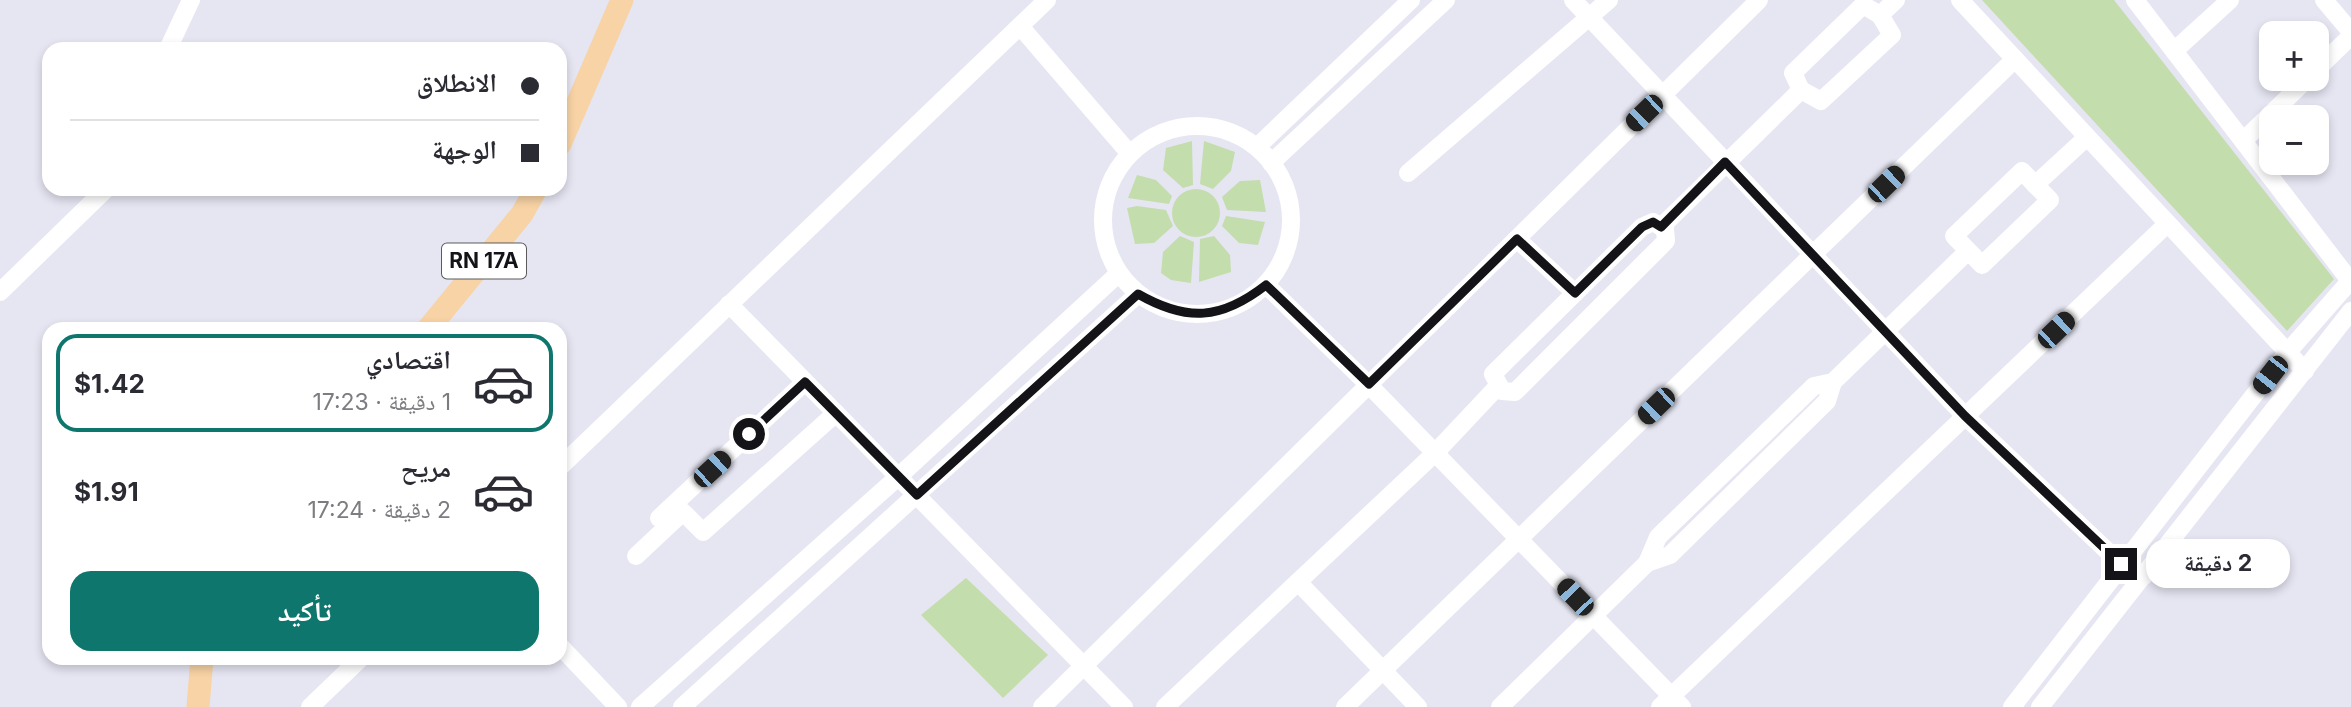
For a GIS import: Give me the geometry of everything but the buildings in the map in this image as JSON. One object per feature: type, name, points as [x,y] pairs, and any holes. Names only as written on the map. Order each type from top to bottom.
[{"type":"main road","points":[[567,128],[622,0]]},
{"type":"main road","name":"RN 17A","points":[[434,322],[522,214],[532,196]]},
{"type":"main road","points":[[198,707],[201,665]]},
{"type":"street","points":[[171,42],[191,0]]},
{"type":"street","points":[[567,460],[1047,0]]},
{"type":"street","points":[[1258,146],[1411,0]]},
{"type":"street","points":[[1271,163],[1446,0]]},
{"type":"street","points":[[1573,0],[1965,416],[2121,564],[2144,576]]},
{"type":"street","points":[[1408,173],[1609,0]]},
{"type":"street","points":[[1042,707],[1759,0]]},
{"type":"street","points":[[1880,15],[1896,0]]},
{"type":"street","points":[[1960,0],[2286,354],[2305,371]]},
{"type":"street","points":[[2012,707],[2286,354],[2351,281],[2134,0]]},
{"type":"street","points":[[2174,51],[2230,0]]},
{"type":"street","points":[[2324,0],[2351,34],[2329,57]]},
{"type":"street","points":[[1863,5],[1880,15],[1892,35],[1821,101],[1801,90],[1793,73],[1863,5]]},
{"type":"street","points":[[1020,26],[1130,154]]},
{"type":"street","points":[[1345,707],[2015,59]]},
{"type":"street","points":[[1335,72],[1351,86]]},
{"type":"street","points":[[1661,227],[1801,90]]},
{"type":"street","points":[[2243,141],[2295,91]]},
{"type":"street","points":[[1190,126],[1218,128],[1258,146],[1280,175],[1288,197],[1291,220],[1284,255],[1266,285],[1244,302],[1217,312],[1189,314],[1162,308],[1138,294],[1118,274],[1102,231],[1108,186],[1119,166],[1130,154],[1163,132],[1190,126]]},
{"type":"street","points":[[2035,185],[2087,137]]},
{"type":"street","points":[[2022,171],[2050,200],[1982,265],[1968,251],[1954,236],[2022,171]]},
{"type":"street","points":[[0,292],[99,196]]},
{"type":"street","points":[[1653,222],[1661,227],[1665,229],[1666,241],[1515,392],[1502,391],[1493,374],[1642,227],[1653,222]]},
{"type":"street","points":[[1266,285],[1369,384],[1593,616],[1671,703],[2166,224]]},
{"type":"street","points":[[1517,239],[1575,293]]},
{"type":"street","points":[[1500,707],[1647,563],[1658,537],[1677,518],[1814,386],[1833,382],[1968,251]]},
{"type":"street","points":[[639,707],[898,477],[1118,274]]},
{"type":"street","points":[[682,707],[1138,294]]},
{"type":"street","points":[[729,304],[1124,707]]},
{"type":"street","points":[[2040,707],[2351,311]]},
{"type":"street","points":[[657,521],[805,382]]},
{"type":"street","points":[[1165,707],[1435,453],[1499,385]]},
{"type":"street","points":[[636,556],[683,512],[704,532],[836,413]]},
{"type":"street","points":[[1298,582],[1419,707]]},
{"type":"street","points":[[567,653],[618,707]]},
{"type":"street","points":[[310,707],[354,665]]},
{"type":"green space","points":[[1982,0],[2114,0],[2334,279],[2287,331]]},
{"type":"green space","points":[[1192,141],[1193,185],[1183,188],[1163,170],[1166,148]]},
{"type":"green space","points":[[1204,141],[1235,152],[1231,171],[1213,189],[1200,184]]},
{"type":"green space","points":[[1137,175],[1156,180],[1172,196],[1169,204],[1128,198]]},
{"type":"green space","points":[[1260,180],[1266,212],[1227,210],[1222,197],[1240,181]]},
{"type":"green space","points":[[1196,189],[1213,196],[1220,213],[1213,230],[1196,237],[1179,230],[1172,213],[1179,196]]},
{"type":"green space","points":[[1137,206],[1166,210],[1173,226],[1154,243],[1135,244],[1127,208]]},
{"type":"green space","points":[[1226,216],[1265,222],[1258,245],[1239,243],[1222,226]]},
{"type":"green space","points":[[1180,236],[1194,242],[1191,283],[1171,280],[1161,273],[1163,252]]},
{"type":"green space","points":[[1214,236],[1230,255],[1231,272],[1199,282],[1200,239]]},
{"type":"green space","points":[[966,578],[1048,655],[1003,698],[921,615]]},
{"type":"route","points":[[749,434],[805,382],[917,495],[1138,294],[1162,308],[1189,314],[1217,312],[1244,302],[1266,285],[1369,384],[1517,239],[1575,293],[1642,227],[1653,222],[1661,227],[1725,162],[1965,416],[2121,564]]}]
